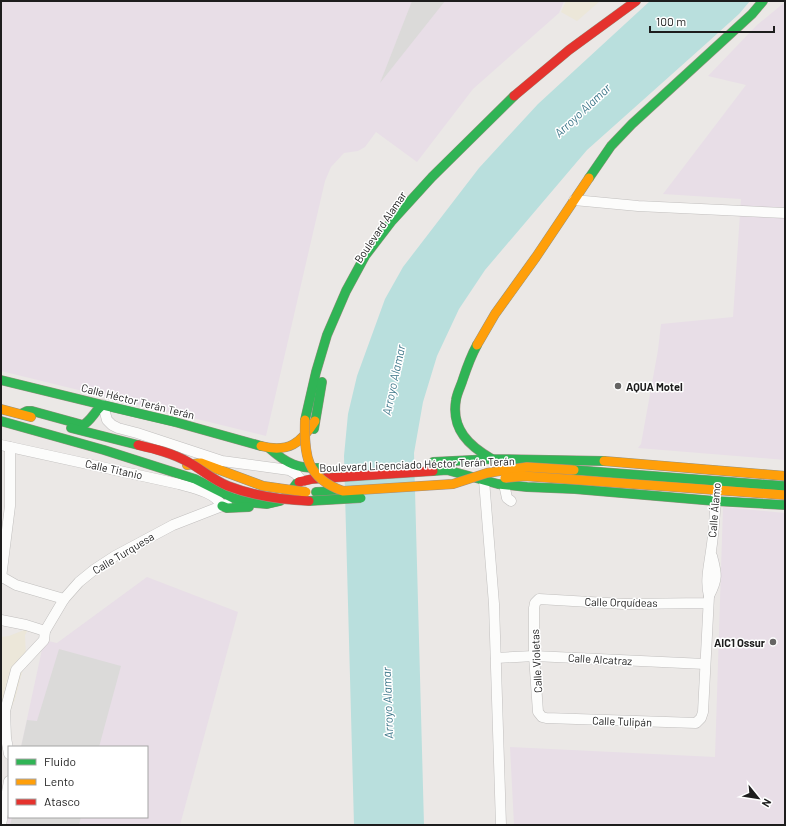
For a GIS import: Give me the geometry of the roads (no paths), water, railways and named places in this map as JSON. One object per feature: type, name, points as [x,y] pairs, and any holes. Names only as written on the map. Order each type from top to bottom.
[{"type":"main road","name":"Boulevard Alamar","points":[[310,421],[316,372],[325,342],[346,291],[365,256],[391,222],[432,177],[517,93],[569,50],[636,1]]},
{"type":"main road","points":[[492,459],[478,451],[466,440],[457,424],[456,400],[472,354],[495,314],[536,258],[598,164],[612,146],[632,124],[752,14],[763,1]]},
{"type":"main road","name":"Calle Héctor Terán Terán","points":[[1,380],[175,422],[269,448],[283,449],[293,446],[307,435],[310,421]]},
{"type":"main road","points":[[21,414],[27,411],[32,411],[83,425],[88,423],[100,406],[103,405]]},
{"type":"main road","name":"Boulevard Licenciado Héctor Terán Terán","points":[[1,409],[173,455],[219,481],[233,487],[268,497],[299,502],[452,492],[496,480],[524,476],[785,495]]},
{"type":"main road","name":"Boulevard Licenciado Héctor Terán Terán","points":[[1,421],[104,450],[161,468],[195,480],[240,500],[267,504],[275,503],[285,498],[297,483],[333,474],[427,467],[492,459],[592,460],[785,476]]},
{"type":"main road","points":[[310,421],[313,449],[320,468]]},
{"type":"main road","points":[[310,421],[304,443],[311,466],[322,481],[343,491]]},
{"type":"main road","name":"Calle Héctor Terán Terán","points":[[269,448],[294,466]]},
{"type":"main road","name":"Boulevard Licenciado Héctor Terán Terán","points":[[161,468],[201,463],[263,486],[301,492],[343,491],[453,484],[487,473],[527,467],[785,486]]},
{"type":"main road","name":"Boulevard Licenciado Héctor Terán Terán","points":[[381,465],[427,467],[447,470],[501,484],[527,487],[574,489],[716,501],[785,505]]},
{"type":"main road","points":[[222,506],[227,508],[248,507],[269,510],[284,504],[296,495],[301,486],[302,481],[294,466]]},
{"type":"main road","name":"Boulevard Licenciado Héctor Terán Terán","points":[[294,466],[320,468],[333,474]]},
{"type":"street","points":[[601,26],[622,1]]},
{"type":"street","points":[[574,200],[638,206],[785,213]]},
{"type":"street","points":[[103,405],[107,420],[118,428],[138,433],[222,461],[289,470],[296,474],[302,481]]},
{"type":"street","points":[[6,446],[10,506],[2,578],[16,585],[64,599]]},
{"type":"street","name":"Calle Titanio","points":[[6,446],[179,484],[206,493],[218,500],[222,506]]},
{"type":"street","name":"Calle Álamo","points":[[700,718],[703,712],[709,600],[707,573],[711,550],[718,471]]},
{"type":"street","points":[[484,480],[494,604],[501,825]]},
{"type":"street","points":[[486,499],[501,484],[507,498],[511,501]]},
{"type":"street","name":"Calle Turquesa","points":[[8,749],[5,711],[16,670],[44,640],[45,631],[64,599],[79,582],[115,556],[173,525],[240,500]]},
{"type":"street","name":"Calle Orquídeas","points":[[535,603],[539,599],[624,604],[709,600]]},
{"type":"street","name":"Calle Violetas","points":[[535,603],[534,656],[538,712],[542,717]]},
{"type":"street","points":[[1,620],[26,625],[45,631]]},
{"type":"street","name":"Calle Alcatraz","points":[[496,658],[534,656],[705,664]]},
{"type":"street","name":"Calle Tulipán","points":[[542,717],[696,723],[700,718]]},
{"type":"street","points":[[1,825],[8,786]]},
{"type":"water","name":"Arroyo Alamar","points":[[650,1],[750,1],[739,14],[587,150],[485,270],[459,309],[437,356],[423,402],[414,453],[424,825],[354,825],[344,456],[348,414],[357,376],[385,299],[403,267],[479,168],[538,104]]},
{"type":"place","name":"AQUA Motel","points":[[618,386]]},
{"type":"place","name":"AIC1 Ossur","points":[[773,642]]}]
